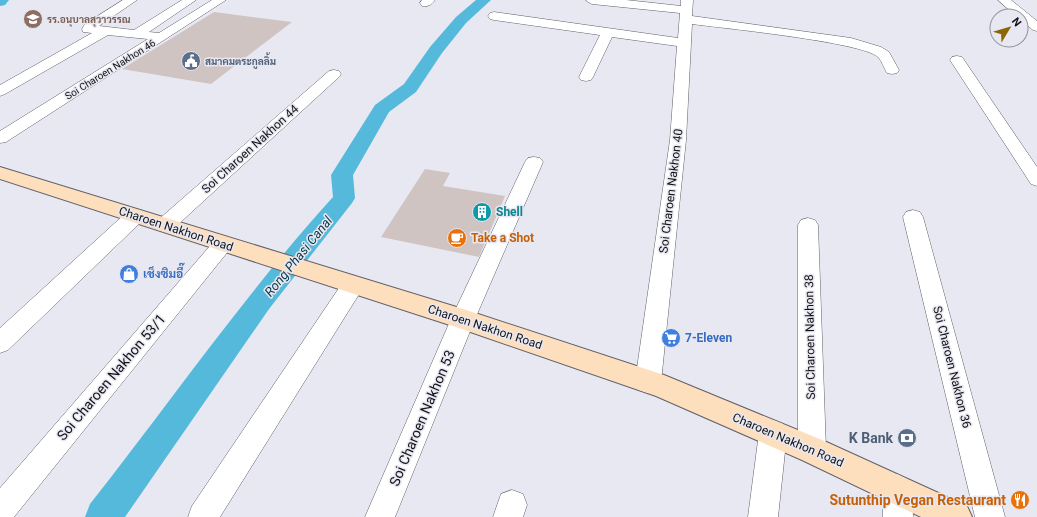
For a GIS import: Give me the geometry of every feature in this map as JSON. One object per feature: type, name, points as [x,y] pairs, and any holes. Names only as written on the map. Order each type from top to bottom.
[{"type":"main road","name":"Charoen Nakhon Road","points":[[0,173],[464,319],[648,382],[812,450],[898,503],[956,517]]},
{"type":"street","points":[[131,0],[89,26],[88,29],[104,32],[161,37]]},
{"type":"street","points":[[137,34],[190,0]]},
{"type":"street","name":"Soi Charoen Nakhon 46","points":[[0,138],[220,0]]},
{"type":"street","points":[[592,0],[643,3],[846,41],[876,50],[884,55],[892,70]]},
{"type":"street","points":[[1004,0],[1037,27]]},
{"type":"street","name":"Soi Charoen Nakhon 40","points":[[648,382],[678,140],[686,10]]},
{"type":"street","points":[[494,16],[684,43]]},
{"type":"street","points":[[0,91],[104,32]]},
{"type":"street","points":[[586,77],[607,33]]},
{"type":"street","points":[[958,60],[1037,180]]},
{"type":"street","name":"Soi Charoen Nakhon 44","points":[[165,225],[334,74]]},
{"type":"street","name":"Soi Charoen Nakhon 53","points":[[380,517],[464,319],[534,162]]},
{"type":"street","points":[[0,343],[135,216]]},
{"type":"street","name":"Soi Charoen Nakhon 36","points":[[913,217],[990,517]]},
{"type":"street","name":"Soi Charoen Nakhon 38","points":[[808,225],[812,450]]},
{"type":"street","name":"Soi Charoen Nakhon 53/1","points":[[0,511],[222,244]]},
{"type":"street","points":[[203,517],[353,285]]},
{"type":"street","points":[[763,517],[774,433]]},
{"type":"building","points":[[214,12],[292,22],[211,84],[122,69]]},
{"type":"building","points":[[425,169],[450,173],[443,186],[505,196],[479,257],[381,237]]},
{"type":"waterway","name":"Rong Phasi Canal","points":[[103,517],[260,301],[322,223],[344,198],[342,175],[382,109],[410,88],[436,50],[461,20],[484,0]]},
{"type":"place","name":"รร.อนุบาลสุวาวรรณ","points":[[33,19]]},
{"type":"place","name":"สมาคมตระกูลลิ้ม","points":[[191,61]]},
{"type":"place","name":"Shell","points":[[482,212]]},
{"type":"place","name":"Take a Shot","points":[[457,238]]},
{"type":"place","name":"เช็งซิมอี๊","points":[[129,274]]},
{"type":"place","name":"7-Eleven","points":[[671,338]]},
{"type":"place","name":"K Bank","points":[[907,438]]},
{"type":"place","name":"Sutunthip Vegan Restaurant","points":[[1020,500]]}]
